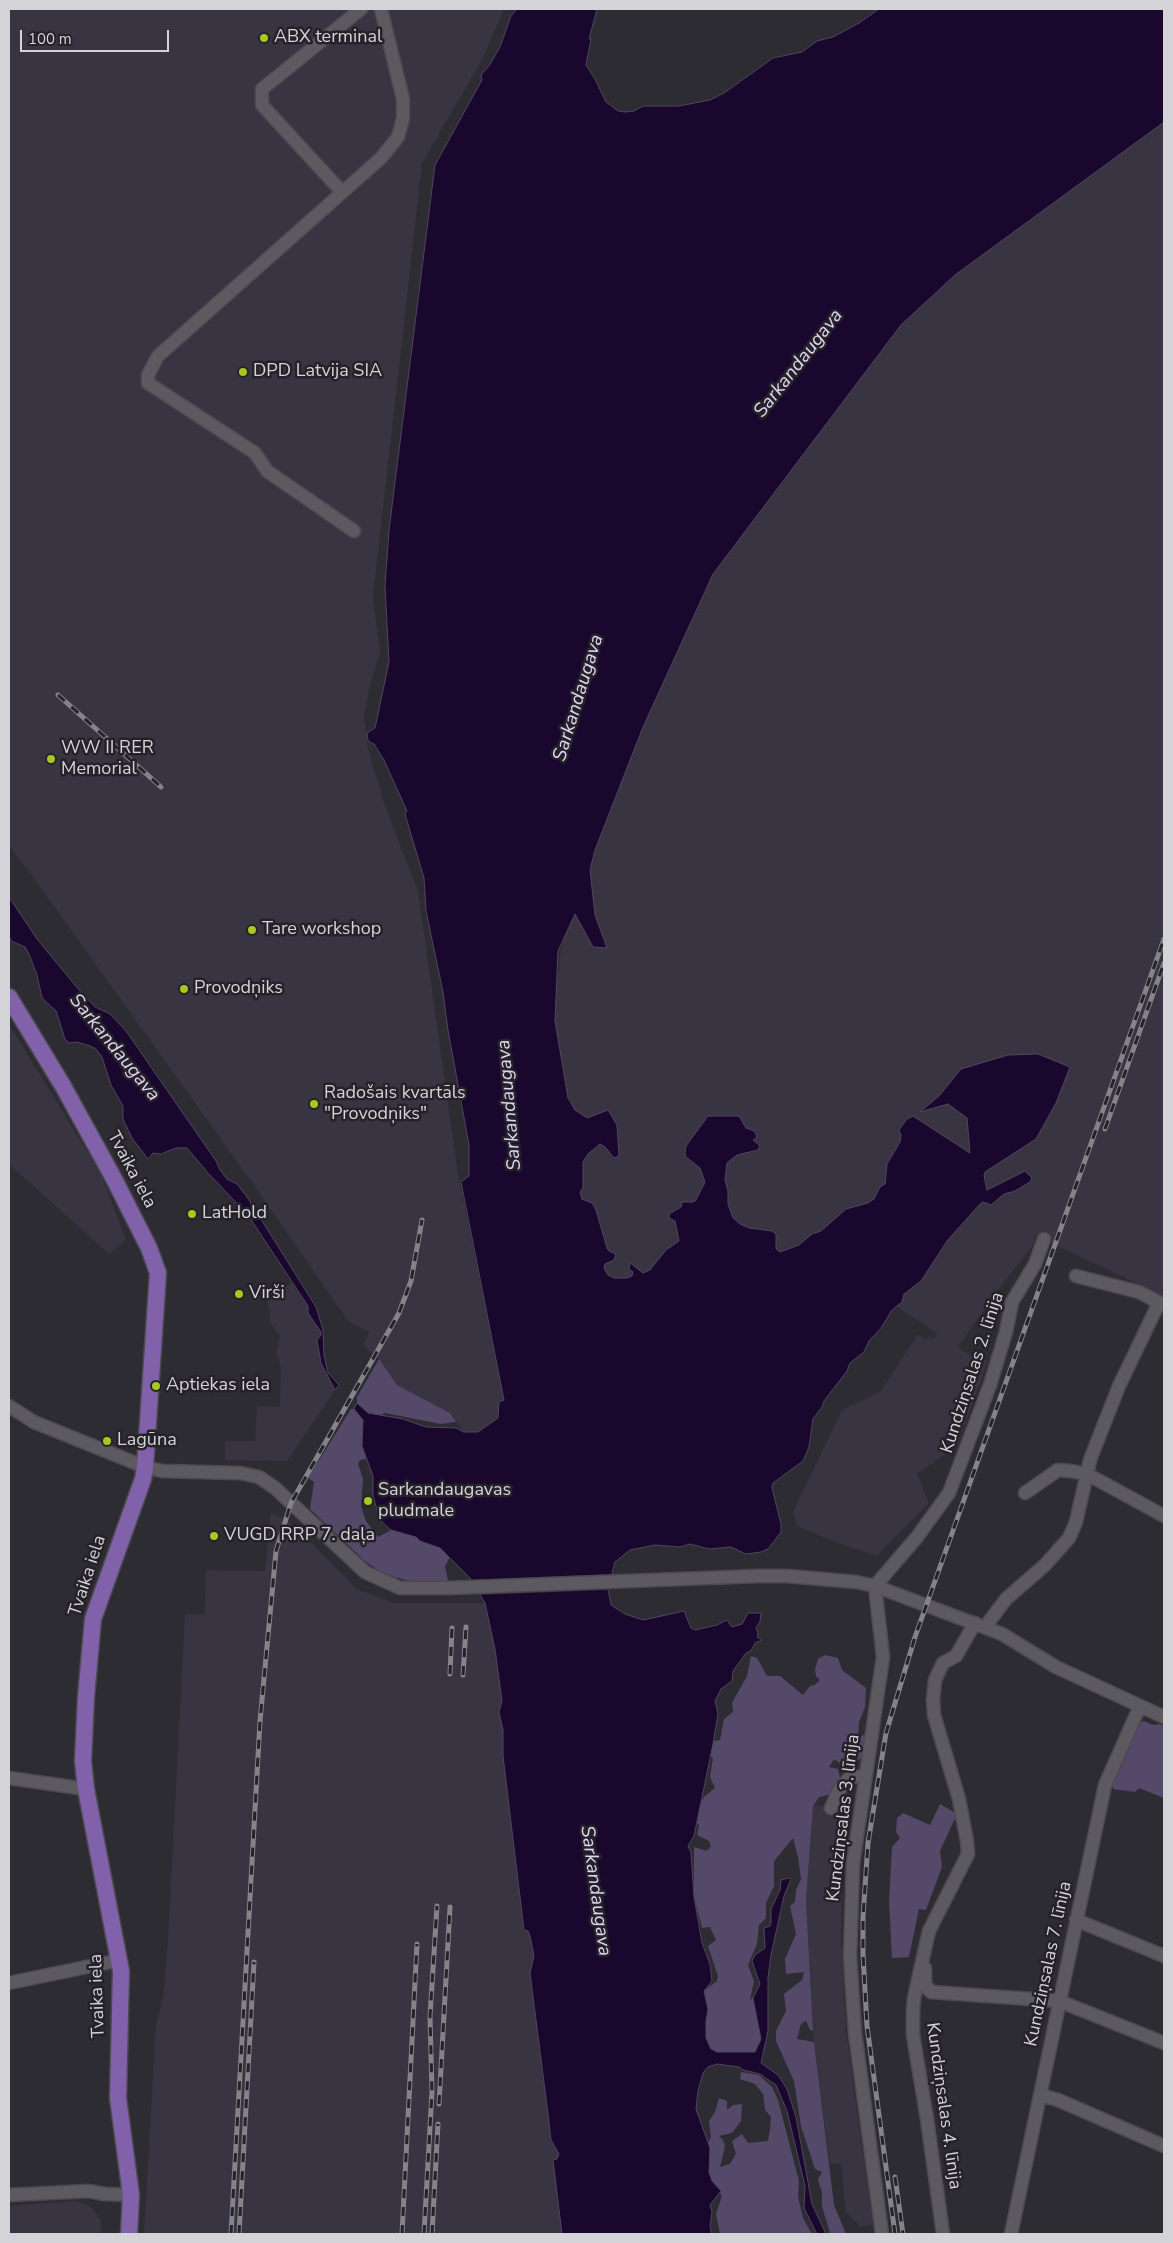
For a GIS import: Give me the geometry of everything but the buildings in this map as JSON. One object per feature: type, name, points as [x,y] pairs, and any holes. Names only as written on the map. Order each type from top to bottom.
[{"type":"main road","name":"Tvaika iela","points":[[9,997],[64,1086],[132,1213],[158,1273],[145,1467],[143,1479],[93,1619],[86,1697],[83,1761],[86,1788],[120,1960],[118,2098],[131,2195],[129,2234]]},
{"type":"street","points":[[342,192],[262,105],[262,89],[361,9]]},
{"type":"street","points":[[354,531],[267,471],[255,453],[148,383],[148,375],[158,356],[381,158],[398,137],[403,118],[403,99],[381,9]]},
{"type":"street","name":"Kundziņsalas 2. līnija","points":[[875,1586],[918,1537],[949,1493],[990,1385],[1006,1332],[1012,1302],[1034,1264],[1044,1239]]},
{"type":"street","points":[[1076,1276],[1140,1292],[1163,1304]]},
{"type":"street","name":"Kundziņsalas 4. līnija","points":[[943,2234],[913,2034],[914,1998],[929,1931],[968,1854],[959,1799],[934,1715],[935,1680],[943,1663],[956,1656],[980,1625],[1045,1565],[1069,1538],[1076,1522],[1087,1474],[1120,1386],[1156,1309],[1163,1304]]},
{"type":"street","points":[[9,1406],[34,1422],[145,1467],[162,1471],[240,1473],[260,1477],[275,1488],[365,1572],[400,1588],[787,1576],[856,1582],[875,1586],[1002,1634],[1056,1667],[1164,1717]]},
{"type":"street","points":[[1025,1494],[1058,1470],[1087,1474],[1164,1516]]},
{"type":"street","name":"Kundziņsalas 3. līnija","points":[[875,1586],[883,1657],[880,1686],[864,1777],[853,1864],[850,1956],[856,2032],[882,2234]]},
{"type":"street","name":"Kundziņsalas 7. līnija","points":[[1011,2234],[1105,1785],[1140,1706]]},
{"type":"street","points":[[831,1808],[839,1790],[851,1776],[864,1777]]},
{"type":"street","points":[[9,1778],[86,1788]]},
{"type":"street","points":[[1076,1920],[1164,1956]]},
{"type":"street","points":[[923,1954],[926,1963],[925,1985],[931,1992],[1059,2001],[1164,2043]]},
{"type":"street","points":[[9,1983],[120,1960]]},
{"type":"street","points":[[1040,2095],[1058,2100],[1164,2146]]},
{"type":"street","points":[[9,2196],[88,2191],[131,2195]]},
{"type":"shaded area","points":[[9,9],[504,9],[483,58],[422,163],[373,597],[380,653],[370,685],[364,717],[368,749],[385,806],[418,891],[458,1175],[504,1400],[499,1402],[498,1418],[478,1432],[464,1432],[450,1413],[397,1385],[379,1359],[363,1345],[369,1332],[348,1321],[254,1185],[9,846]]},
{"type":"shaded area","points":[[1164,122],[1164,1296],[1036,1236],[1032,1247],[1003,1283],[958,1347],[964,1352],[988,1361],[957,1446],[917,1474],[929,1503],[877,1556],[830,1540],[797,1526],[793,1512],[842,1410],[881,1391],[918,1334],[927,1340],[929,1336],[934,1339],[938,1334],[896,1306],[902,1302],[904,1294],[921,1281],[947,1241],[980,1204],[983,1202],[991,1205],[1004,1194],[1012,1192],[879,1207],[778,1261],[667,1268],[612,1287],[591,1265],[547,1064],[561,951],[566,929],[575,913],[607,948],[595,915],[590,870],[595,850],[643,727],[713,574],[901,325],[955,275]]},
{"type":"shaded area","points":[[9,1024],[101,1174],[126,1240],[109,1254],[9,1164]]},
{"type":"shaded area","points":[[291,1283],[308,1306],[308,1313],[321,1332],[317,1340],[321,1363],[335,1390],[287,1461],[225,1460],[225,1441],[255,1441],[257,1406],[280,1407],[281,1367],[276,1352],[280,1336],[270,1322],[270,1309],[266,1301]]},
{"type":"shaded area","points":[[379,1359],[397,1385],[450,1413],[456,1422],[441,1424],[385,1413],[381,1415],[368,1413],[357,1403],[357,1397]]},
{"type":"shaded area","points":[[351,1409],[354,1409],[363,1420],[362,1446],[366,1459],[360,1460],[358,1464],[363,1479],[361,1506],[366,1521],[378,1537],[391,1530],[416,1537],[421,1541],[440,1548],[450,1557],[445,1566],[448,1581],[410,1581],[378,1570],[365,1561],[310,1509],[314,1482],[308,1478]]},
{"type":"shaded area","points":[[271,1512],[295,1526],[357,1589],[394,1603],[485,1603],[495,1649],[502,1701],[499,1712],[503,1730],[503,1756],[524,1930],[528,1931],[530,1936],[534,1956],[530,1973],[551,2140],[559,2154],[558,2159],[553,2160],[562,2234],[144,2234],[156,2024],[163,1999],[168,1941],[185,1614],[205,1615],[206,1570],[265,1571]]},
{"type":"shaded area","points":[[825,1655],[838,1658],[842,1670],[866,1688],[865,1707],[859,1722],[858,1737],[864,1735],[869,1742],[859,1760],[845,1766],[834,1759],[829,1767],[838,1769],[840,1777],[833,1794],[819,1797],[813,1806],[806,1900],[813,2031],[810,2030],[806,2021],[801,2024],[797,2039],[814,2042],[834,2205],[846,2234],[830,2233],[822,2206],[822,2192],[818,2180],[822,2172],[815,2169],[801,2126],[794,2081],[776,2041],[776,2031],[786,2011],[784,1994],[802,1980],[804,1972],[786,1974],[785,1959],[796,1934],[790,1906],[795,1902],[796,1890],[801,1879],[793,1838],[774,1861],[774,1886],[766,1903],[766,1918],[759,1925],[757,1944],[748,1965],[754,1981],[750,2000],[753,1998],[761,2039],[755,2052],[717,2052],[711,2049],[706,2038],[708,2010],[704,1991],[717,1981],[718,1976],[708,1946],[716,1940],[710,1927],[702,1928],[694,1897],[694,1847],[706,1851],[711,1847],[709,1841],[697,1835],[699,1825],[691,1816],[705,1796],[715,1788],[710,1777],[713,1758],[707,1752],[708,1742],[720,1740],[724,1719],[733,1712],[732,1703],[747,1676],[751,1656],[757,1658],[767,1676],[780,1676],[803,1695],[810,1686],[815,1685],[820,1680],[816,1676],[815,1669],[818,1659]]},
{"type":"shaded area","points":[[1144,1721],[1153,1725],[1160,1724],[1164,1726],[1164,1798],[1139,1788],[1135,1792],[1113,1789],[1112,1781],[1139,1723]]},
{"type":"shaded area","points":[[940,1804],[957,1814],[940,1851],[942,1867],[926,1910],[919,1909],[909,1957],[892,1958],[889,1901],[892,1847],[900,1838],[896,1832],[897,1818],[903,1813],[930,1825]]},
{"type":"shaded area","points":[[813,1805],[850,1809],[842,1890],[841,1933],[846,2032],[873,2225],[861,2227],[846,2212],[841,2163],[830,2164],[814,2042],[806,1900]]},
{"type":"shaded area","points":[[741,2072],[759,2075],[772,2087],[778,2100],[799,2181],[798,2197],[803,2218],[812,2234],[720,2234],[716,2214],[722,2196],[708,2177],[704,2153],[711,2137],[709,2121],[715,2112],[719,2098],[727,2101],[727,2110],[733,2105],[742,2104],[741,2121],[732,2133],[719,2136],[725,2146],[720,2167],[730,2164],[736,2154],[732,2141],[742,2134],[748,2143],[768,2141],[770,2129],[771,2117],[765,2110],[763,2094],[755,2084],[740,2079]]},
{"type":"shaded area","points":[[74,2201],[88,2205],[94,2210],[100,2220],[101,2234],[9,2234],[9,2206]]},
{"type":"water","name":"Sarkandaugava","points":[[517,9],[597,9],[589,39],[591,39],[586,65],[606,102],[618,111],[625,112],[634,111],[643,106],[679,106],[710,100],[724,93],[773,58],[802,52],[817,41],[833,37],[859,23],[879,9],[1164,9],[1164,122],[955,275],[901,325],[713,574],[643,727],[595,850],[590,870],[595,915],[607,948],[593,947],[575,914],[558,951],[555,1021],[568,1098],[575,1110],[587,1118],[608,1110],[617,1125],[619,1156],[614,1158],[600,1144],[588,1154],[583,1162],[583,1188],[580,1192],[582,1199],[592,1203],[596,1210],[607,1248],[616,1254],[614,1260],[605,1264],[604,1268],[608,1275],[614,1278],[632,1276],[633,1272],[629,1269],[630,1263],[643,1273],[650,1270],[666,1250],[679,1241],[675,1221],[669,1218],[669,1214],[681,1207],[682,1202],[693,1202],[696,1200],[705,1182],[700,1168],[686,1157],[685,1154],[686,1146],[708,1116],[739,1116],[746,1128],[754,1131],[756,1134],[757,1138],[753,1140],[760,1146],[758,1150],[737,1155],[727,1163],[725,1180],[728,1191],[728,1204],[733,1218],[740,1224],[749,1228],[772,1231],[776,1234],[776,1249],[780,1252],[799,1245],[812,1234],[821,1231],[846,1209],[868,1203],[874,1199],[880,1187],[885,1184],[887,1164],[900,1142],[901,1135],[899,1130],[907,1119],[913,1116],[970,1153],[967,1118],[948,1104],[920,1112],[939,1096],[961,1069],[1008,1055],[1038,1054],[1070,1067],[1056,1103],[1036,1139],[985,1172],[984,1176],[987,1190],[1025,1171],[1032,1178],[1030,1182],[1015,1191],[1004,1194],[991,1205],[983,1202],[980,1204],[947,1241],[921,1281],[904,1294],[902,1302],[892,1310],[881,1328],[869,1341],[864,1352],[850,1363],[847,1371],[824,1401],[813,1419],[809,1447],[803,1461],[773,1483],[772,1488],[781,1524],[781,1532],[768,1549],[746,1554],[731,1547],[709,1549],[690,1544],[680,1547],[655,1545],[630,1550],[615,1562],[608,1589],[611,1605],[625,1614],[643,1620],[684,1611],[691,1628],[695,1630],[717,1625],[727,1620],[732,1627],[742,1624],[748,1613],[761,1613],[760,1622],[756,1628],[757,1637],[762,1640],[755,1643],[751,1651],[746,1653],[733,1671],[732,1681],[721,1689],[715,1701],[718,1714],[713,1744],[694,1836],[688,1846],[691,1853],[694,1897],[702,1943],[710,1964],[712,1981],[704,1991],[708,2010],[706,2038],[711,2049],[717,2052],[755,2052],[761,2039],[753,1998],[760,1984],[752,1961],[755,1955],[765,1948],[764,1928],[770,1926],[771,1909],[780,1890],[781,1880],[791,1879],[784,1896],[771,1955],[768,1977],[768,2031],[761,2063],[778,2075],[787,2089],[796,2117],[812,2204],[826,2234],[817,2234],[804,2208],[805,2186],[787,2111],[776,2085],[760,2074],[743,2070],[739,2067],[717,2064],[708,2067],[703,2073],[696,2109],[710,2148],[709,2172],[712,2181],[721,2191],[710,2205],[712,2212],[710,2227],[712,2234],[562,2234],[553,2160],[557,2159],[559,2154],[551,2140],[530,1973],[534,1956],[530,1936],[528,1931],[524,1930],[503,1756],[503,1730],[499,1712],[502,1701],[495,1649],[485,1603],[470,1578],[440,1548],[420,1541],[416,1537],[391,1530],[380,1520],[373,1496],[373,1476],[362,1446],[363,1420],[354,1409],[357,1403],[368,1413],[403,1419],[426,1427],[456,1428],[464,1432],[478,1432],[498,1418],[499,1402],[504,1400],[461,1182],[469,1176],[469,1145],[443,992],[426,911],[424,878],[405,814],[407,811],[384,760],[374,744],[368,741],[367,733],[375,728],[389,662],[385,586],[389,530],[435,165],[482,80],[481,75],[489,66],[500,47],[511,16]]},
{"type":"water","name":"Sarkandaugava","points":[[9,897],[37,939],[79,990],[95,1007],[110,1014],[126,1031],[216,1161],[220,1170],[227,1179],[237,1184],[247,1197],[316,1307],[323,1330],[324,1355],[328,1373],[339,1385],[335,1390],[321,1363],[317,1340],[321,1332],[308,1313],[308,1306],[248,1215],[187,1148],[176,1148],[161,1154],[153,1153],[148,1159],[132,1138],[123,1119],[123,1106],[111,1085],[102,1057],[96,1049],[90,1046],[77,1042],[69,1043],[65,1039],[56,1011],[42,998],[37,975],[29,954],[25,947],[11,941],[9,936]]},
{"type":"pier","points":[[614,1574],[610,1590],[477,1595],[468,1580]]},
{"type":"railway","points":[[58,695],[161,787]]},
{"type":"railway","points":[[895,2234],[867,2026],[863,1954],[863,1917],[868,1843],[886,1733],[915,1637],[1164,939]]},
{"type":"railway","points":[[1105,1129],[1164,963]]},
{"type":"railway","points":[[231,2234],[260,1721],[276,1551],[291,1503],[399,1313],[411,1281],[422,1220]]},
{"type":"railway","points":[[463,1675],[466,1627]]},
{"type":"railway","points":[[450,1674],[452,1628]]},
{"type":"railway","points":[[424,2234],[432,2092],[430,2016],[437,1906]]},
{"type":"railway","points":[[439,2104],[450,1907]]},
{"type":"railway","points":[[402,2234],[417,1944]]},
{"type":"railway","points":[[239,2234],[254,1962]]},
{"type":"railway","points":[[432,2234],[438,2124]]},
{"type":"railway","points":[[895,2177],[903,2234]]},
{"type":"place","name":"ABX terminal","points":[[264,38]]},
{"type":"place","name":"DPD Latvija SIA","points":[[243,372]]},
{"type":"place","name":"WW II RER Memorial","points":[[51,759]]},
{"type":"place","name":"Tare workshop","points":[[252,930]]},
{"type":"place","name":"Provodņiks","points":[[184,989]]},
{"type":"place","name":"Radošais kvartāls \"Provodņiks\"","points":[[314,1104]]},
{"type":"place","name":"LatHold","points":[[192,1214]]},
{"type":"place","name":"Virši","points":[[239,1294]]},
{"type":"place","name":"Aptiekas iela","points":[[156,1386]]},
{"type":"place","name":"Lagūna","points":[[107,1441]]},
{"type":"place","name":"Sarkandaugavas pludmale","points":[[368,1501]]},
{"type":"place","name":"VUGD RRP 7. daļa","points":[[214,1536]]}]
